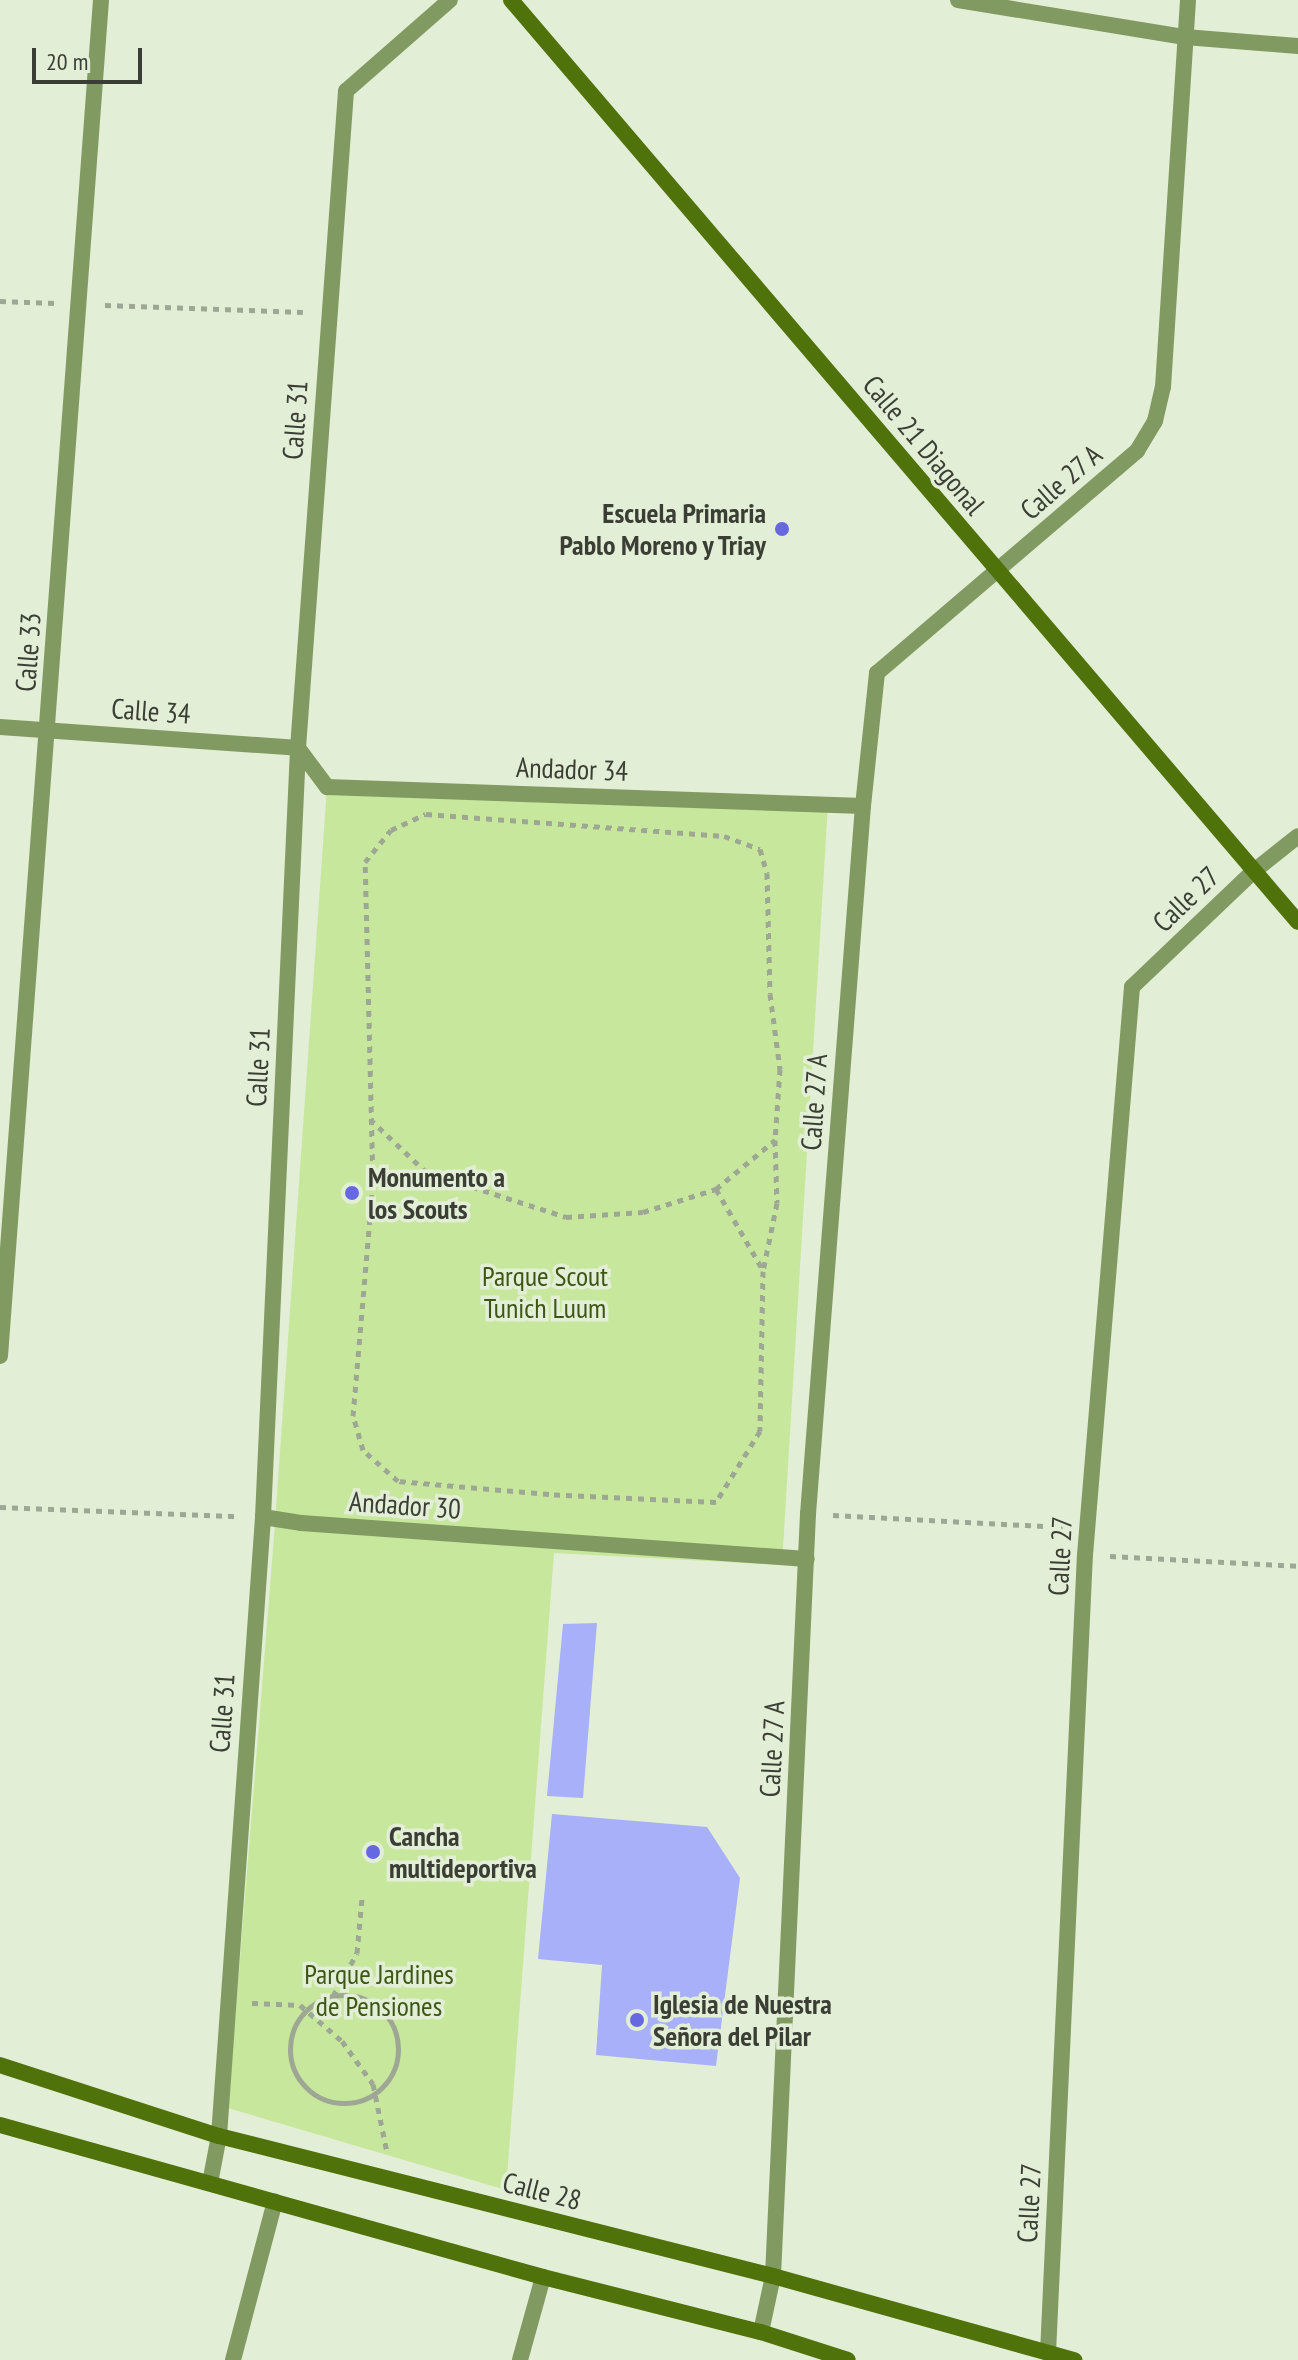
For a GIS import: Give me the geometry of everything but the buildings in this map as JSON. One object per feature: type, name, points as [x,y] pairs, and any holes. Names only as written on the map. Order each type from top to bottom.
[{"type":"street","name":"Calle 33","points":[[0,1356],[101,0]]},
{"type":"street","name":"Calle 31","points":[[210,2183],[219,2136],[263,1517],[298,748],[346,91],[450,0]]},
{"type":"street","name":"Calle 21 Diagonal","points":[[511,0],[1298,922]]},
{"type":"street","points":[[958,0],[1185,37],[1298,46]]},
{"type":"street","name":"Calle 27 A","points":[[761,2332],[773,2276],[808,1514],[863,806],[877,673],[1137,451],[1155,421],[1163,387],[1188,0]]},
{"type":"street","name":"Calle 34","points":[[0,727],[298,748]]},
{"type":"street","name":"Andador 34","points":[[298,748],[327,787],[863,806]]},
{"type":"street","name":"Calle 27","points":[[1048,2353],[1085,1555],[1132,987],[1254,871],[1298,836]]},
{"type":"street","name":"Andador 30","points":[[263,1517],[301,1523],[807,1559]]},
{"type":"street","name":"Calle 28","points":[[0,2065],[219,2136],[773,2276],[1074,2360]]},
{"type":"street","points":[[1,2129],[210,2183],[543,2277],[761,2332],[848,2360]]},
{"type":"street","points":[[233,2360],[275,2201]]},
{"type":"street","points":[[520,2360],[543,2277]]},
{"type":"path","points":[[0,301],[328,313]]},
{"type":"path","points":[[426,814],[724,836],[760,849],[767,873],[770,994],[780,1069],[775,1140],[777,1203],[763,1271],[760,1431],[716,1502],[549,1494],[398,1481],[363,1450],[353,1416],[373,1184],[365,862],[391,830],[426,814]]},
{"type":"path","points":[[370,1118],[426,1172]]},
{"type":"path","points":[[373,1184],[389,1174],[426,1172],[566,1217],[643,1212],[716,1189],[775,1140]]},
{"type":"path","points":[[716,1189],[763,1271]]},
{"type":"path","points":[[0,1507],[263,1517]]},
{"type":"path","points":[[808,1514],[1087,1528]]},
{"type":"path","points":[[1085,1555],[1298,1566]]},
{"type":"path","points":[[333,1996],[367,2000],[391,2023],[397,2040],[397,2059],[391,2076],[376,2093],[363,2101],[345,2104],[326,2101],[310,2091],[298,2077],[291,2060],[295,2026],[307,2011],[333,1996],[357,1953],[362,1898]]},
{"type":"path","points":[[227,2002],[300,2005],[342,2041],[373,2084],[394,2180]]},
{"type":"green space","name":"Parque Scout Tunich Luum","points":[[327,787],[828,804],[782,1565],[554,1553],[506,2190],[228,2108],[274,1537]]},
{"type":"place","name":"Escuela Primaria Pablo Moreno y Triay","points":[[782,529]]},
{"type":"place","name":"Monumento a los Scouts","points":[[352,1193]]},
{"type":"place","name":"Cancha multideportiva","points":[[373,1852]]},
{"type":"place","name":"Iglesia de Nuestra Señora del Pilar","points":[[637,2020]]},
{"type":"park label","name":"Parque Jardines de Pensiones","points":[[379,1990]]}]
